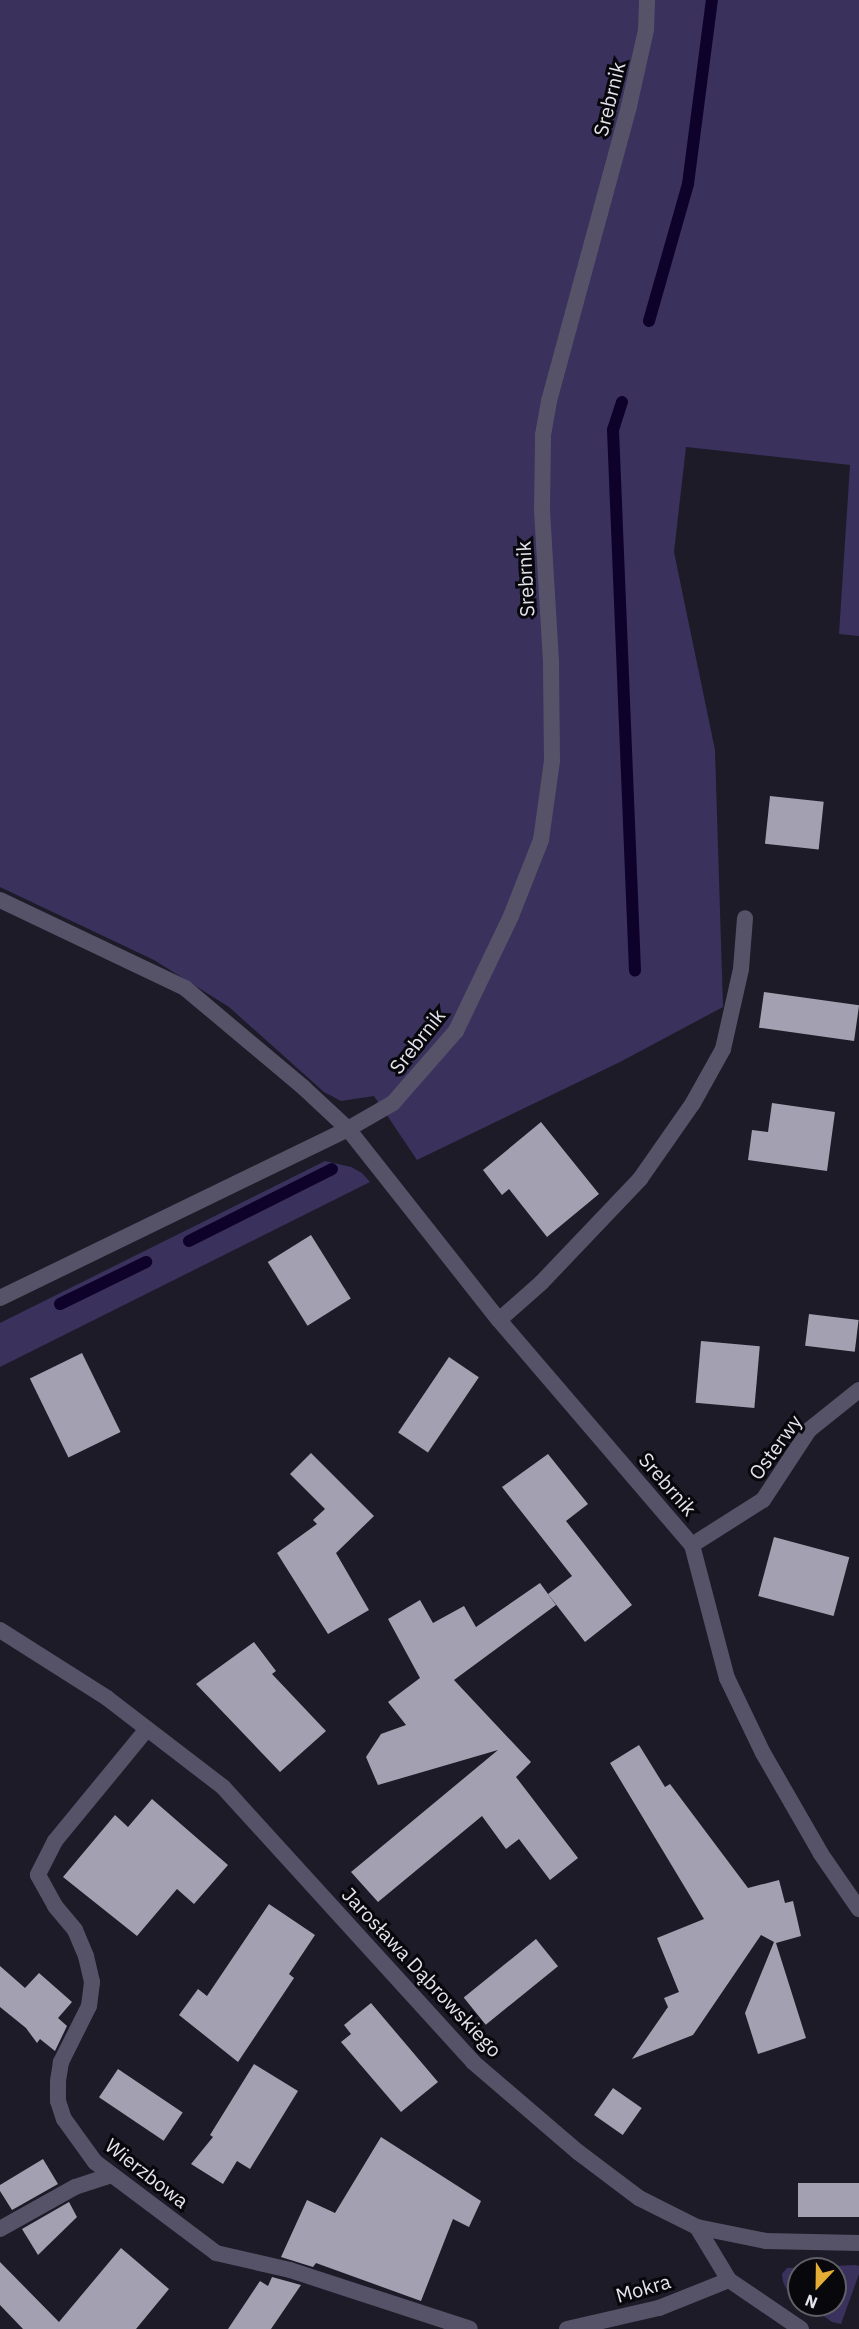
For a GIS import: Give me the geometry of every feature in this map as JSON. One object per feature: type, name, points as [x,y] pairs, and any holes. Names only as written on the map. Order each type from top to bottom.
[{"type":"street","name":"Srebrnik","points":[[647,0],[646,30],[629,106],[549,401],[543,435],[542,511],[551,662],[552,761],[541,840],[511,916],[456,1031],[393,1103],[348,1129],[499,1320],[692,1545],[727,1677],[763,1753],[821,1854],[859,1909]]},
{"type":"street","points":[[0,900],[185,988],[304,1088],[348,1129],[0,1298]]},
{"type":"street","points":[[499,1320],[541,1282],[640,1179],[693,1102],[723,1049],[741,969],[745,918]]},
{"type":"street","name":"Osterwy","points":[[692,1545],[763,1500],[809,1430],[859,1390]]},
{"type":"street","name":"Jarosława Dąbrowskiego","points":[[0,1630],[107,1698],[223,1787],[473,2062],[578,2152],[639,2198],[697,2227],[765,2241],[859,2243]]},
{"type":"street","name":"Wierzbowa","points":[[147,1729],[55,1841],[38,1875],[55,1906],[75,1930],[86,1956],[92,1982],[89,2006],[61,2062],[58,2101],[64,2119],[79,2143],[95,2162],[216,2253],[290,2270],[470,2329]]},
{"type":"street","points":[[0,2229],[75,2187],[112,2175]]},
{"type":"street","points":[[697,2227],[729,2280],[801,2329]]},
{"type":"street","name":"Mokra","points":[[567,2329],[659,2308],[729,2280]]},
{"type":"shaded area","points":[[0,0],[859,0],[859,636],[839,634],[850,465],[686,447],[674,552],[715,750],[723,1007],[620,1062],[417,1160],[374,1096],[341,1101],[324,1092],[229,1007],[154,960],[0,887]]},
{"type":"shaded area","points":[[325,1161],[351,1167],[362,1173],[370,1182],[0,1367],[0,1323]]},
{"type":"shaded area","points":[[847,2265],[859,2266],[859,2274],[847,2307]]},
{"type":"shaded area","points":[[787,2268],[787,2290],[783,2282],[782,2274]]},
{"type":"shaded area","points":[[825,2317],[844,2317],[841,2324]]},
{"type":"building","points":[[770,796],[824,802],[819,849],[765,844]]},
{"type":"building","points":[[764,992],[859,1005],[854,1041],[759,1028]]},
{"type":"building","points":[[772,1103],[835,1112],[827,1171],[748,1160],[752,1130],[768,1132]]},
{"type":"building","points":[[541,1122],[599,1194],[547,1237],[509,1189],[502,1195],[483,1170]]},
{"type":"building","points":[[311,1235],[351,1299],[307,1326],[268,1262]]},
{"type":"building","points":[[809,1314],[859,1320],[855,1352],[805,1346]]},
{"type":"building","points":[[701,1341],[760,1346],[754,1408],[696,1403]]},
{"type":"building","points":[[82,1353],[121,1432],[68,1458],[30,1378]]},
{"type":"building","points":[[449,1357],[479,1377],[428,1453],[398,1432]]},
{"type":"building","points":[[311,1453],[374,1516],[336,1553],[369,1610],[328,1634],[277,1553],[317,1524],[313,1520],[325,1509],[290,1474]]},
{"type":"building","points":[[548,1454],[588,1504],[566,1521],[632,1605],[585,1642],[548,1594],[572,1576],[502,1487]]},
{"type":"building","points":[[774,1537],[849,1557],[834,1616],[758,1596]]},
{"type":"building","points":[[540,1583],[556,1605],[454,1680],[531,1762],[516,1777],[578,1858],[550,1880],[519,1839],[506,1849],[482,1816],[378,1902],[351,1872],[498,1750],[378,1785],[366,1757],[381,1734],[406,1725],[388,1702],[420,1678],[388,1619],[420,1600],[433,1623],[464,1606],[476,1627]]},
{"type":"building","points":[[254,1642],[276,1671],[272,1674],[326,1731],[280,1772],[196,1684]]},
{"type":"building","points":[[639,1745],[665,1787],[670,1784],[748,1888],[779,1880],[785,1903],[793,1901],[801,1936],[776,1943],[806,2038],[758,2054],[745,2013],[774,1942],[761,1935],[693,2035],[632,2059],[668,2007],[664,1998],[679,1992],[657,1938],[704,1919],[610,1763]]},
{"type":"building","points":[[152,1799],[228,1865],[194,1904],[177,1889],[137,1936],[63,1877],[115,1815],[128,1827]]},
{"type":"building","points":[[269,1904],[315,1935],[289,1974],[294,1978],[238,2062],[179,2015],[198,1989],[207,1996]]},
{"type":"building","points":[[536,1939],[558,1966],[486,2025],[464,1998]]},
{"type":"building","points":[[0,1966],[25,1988],[39,1973],[72,2002],[58,2018],[67,2026],[55,2051],[40,2039],[37,2043],[26,2028],[0,2007]]},
{"type":"building","points":[[371,2003],[438,2082],[401,2112],[341,2042],[351,2034],[344,2025]]},
{"type":"building","points":[[254,2064],[298,2091],[250,2169],[237,2161],[223,2184],[191,2164],[213,2137],[210,2135]]},
{"type":"building","points":[[118,2069],[183,2113],[164,2141],[99,2097]]},
{"type":"building","points":[[613,2088],[642,2108],[623,2135],[594,2115]]},
{"type":"building","points":[[381,2137],[481,2201],[469,2227],[453,2219],[421,2301],[316,2263],[313,2267],[281,2257],[307,2200],[335,2213]]},
{"type":"building","points":[[43,2159],[58,2184],[12,2210],[0,2191],[0,2185]]},
{"type":"building","points":[[798,2183],[859,2183],[859,2217],[798,2217]]},
{"type":"building","points":[[69,2202],[77,2217],[38,2255],[22,2229]]},
{"type":"building","points":[[121,2248],[169,2289],[136,2329],[23,2329],[0,2305],[0,2262],[59,2322]]},
{"type":"building","points":[[272,2277],[301,2285],[271,2329],[228,2329],[260,2281],[268,2286]]},
{"type":"waterway","points":[[649,321],[688,184],[712,0]]},
{"type":"waterway","points":[[622,402],[613,430],[635,971]]},
{"type":"waterway","points":[[189,1241],[332,1169]]},
{"type":"waterway","points":[[60,1304],[146,1262]]}]
